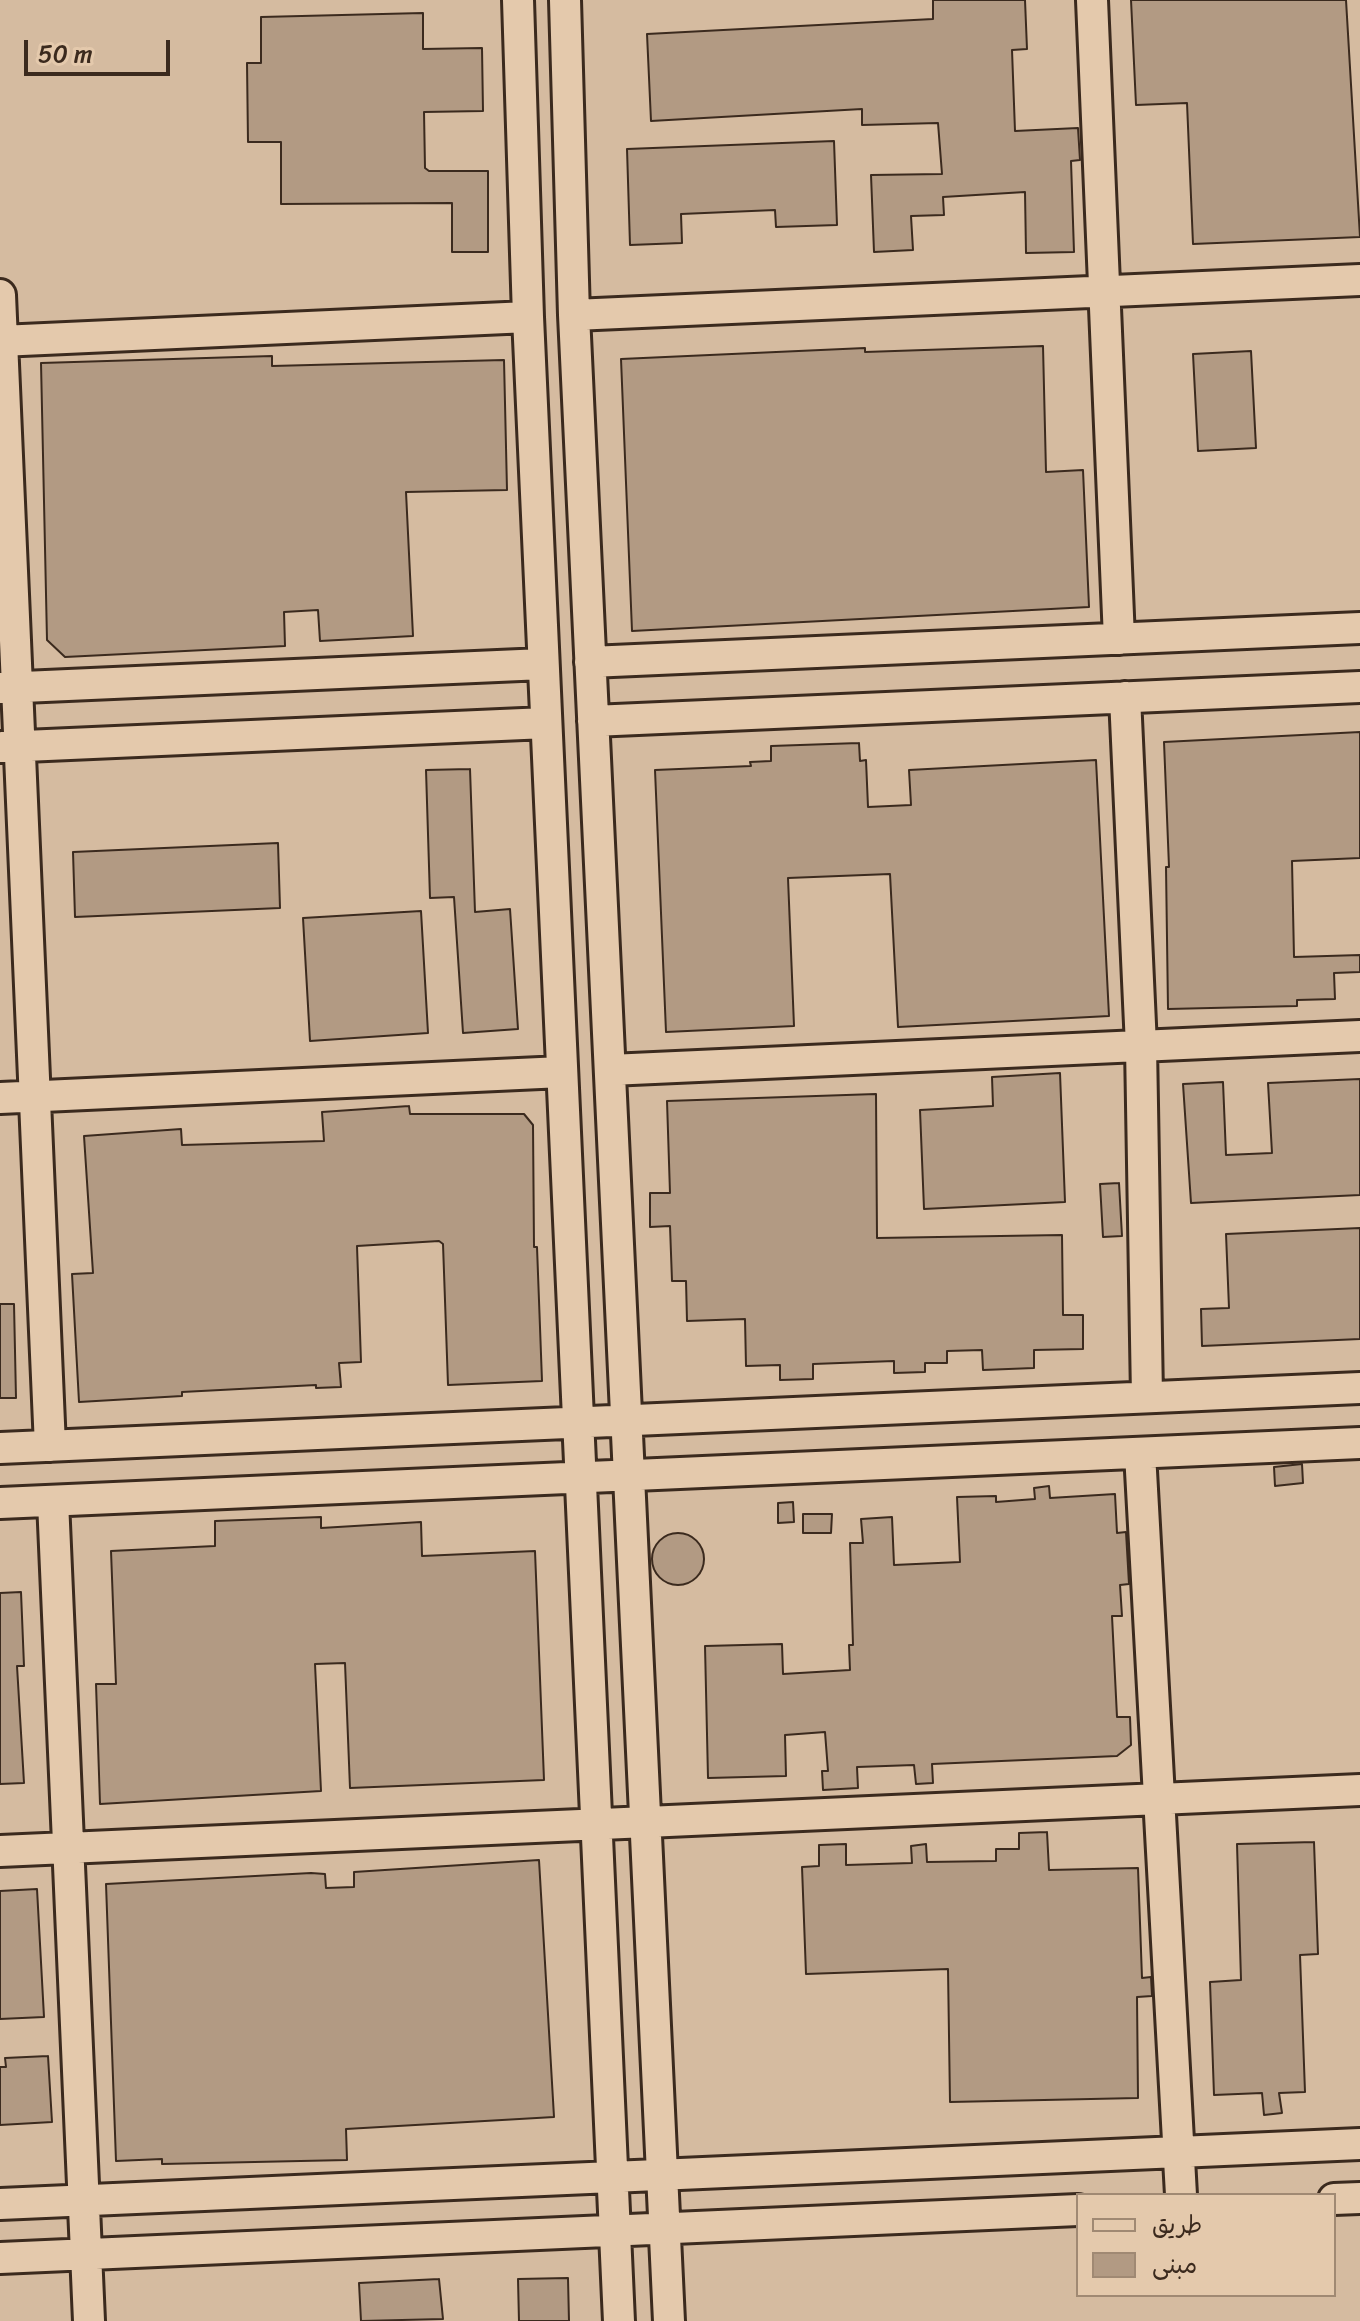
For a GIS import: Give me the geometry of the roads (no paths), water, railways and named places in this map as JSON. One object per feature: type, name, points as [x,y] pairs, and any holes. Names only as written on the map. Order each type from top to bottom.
[{"type":"street","points":[[518,0],[543,664],[619,2321]]},
{"type":"street","points":[[565,0],[574,315],[669,2321]]},
{"type":"street","points":[[1092,0],[1119,639]]},
{"type":"street","points":[[574,315],[1360,280]]},
{"type":"street","points":[[0,295],[10,747],[35,1096],[50,1446]]},
{"type":"street","points":[[1,340],[528,317]]},
{"type":"street","points":[[590,662],[1360,628]]},
{"type":"street","points":[[9,688],[543,664]]},
{"type":"street","points":[[593,721],[1360,687]]},
{"type":"street","points":[[1125,697],[1141,1046],[1147,1397]]},
{"type":"street","points":[[10,747],[546,723]]},
{"type":"street","points":[[610,1070],[1360,1036]]},
{"type":"street","points":[[0,1098],[562,1072]]},
{"type":"street","points":[[0,1448],[1360,1388]]},
{"type":"street","points":[[0,1503],[1360,1443]]},
{"type":"street","points":[[1140,1453],[1181,2193]]},
{"type":"street","points":[[53,1501],[89,2321]]},
{"type":"street","points":[[0,1851],[1360,1790]]},
{"type":"street","points":[[0,2204],[1360,2144]]},
{"type":"street","points":[[1336,2199],[1360,2198]]},
{"type":"street","points":[[0,2258],[1076,2210]]}]
